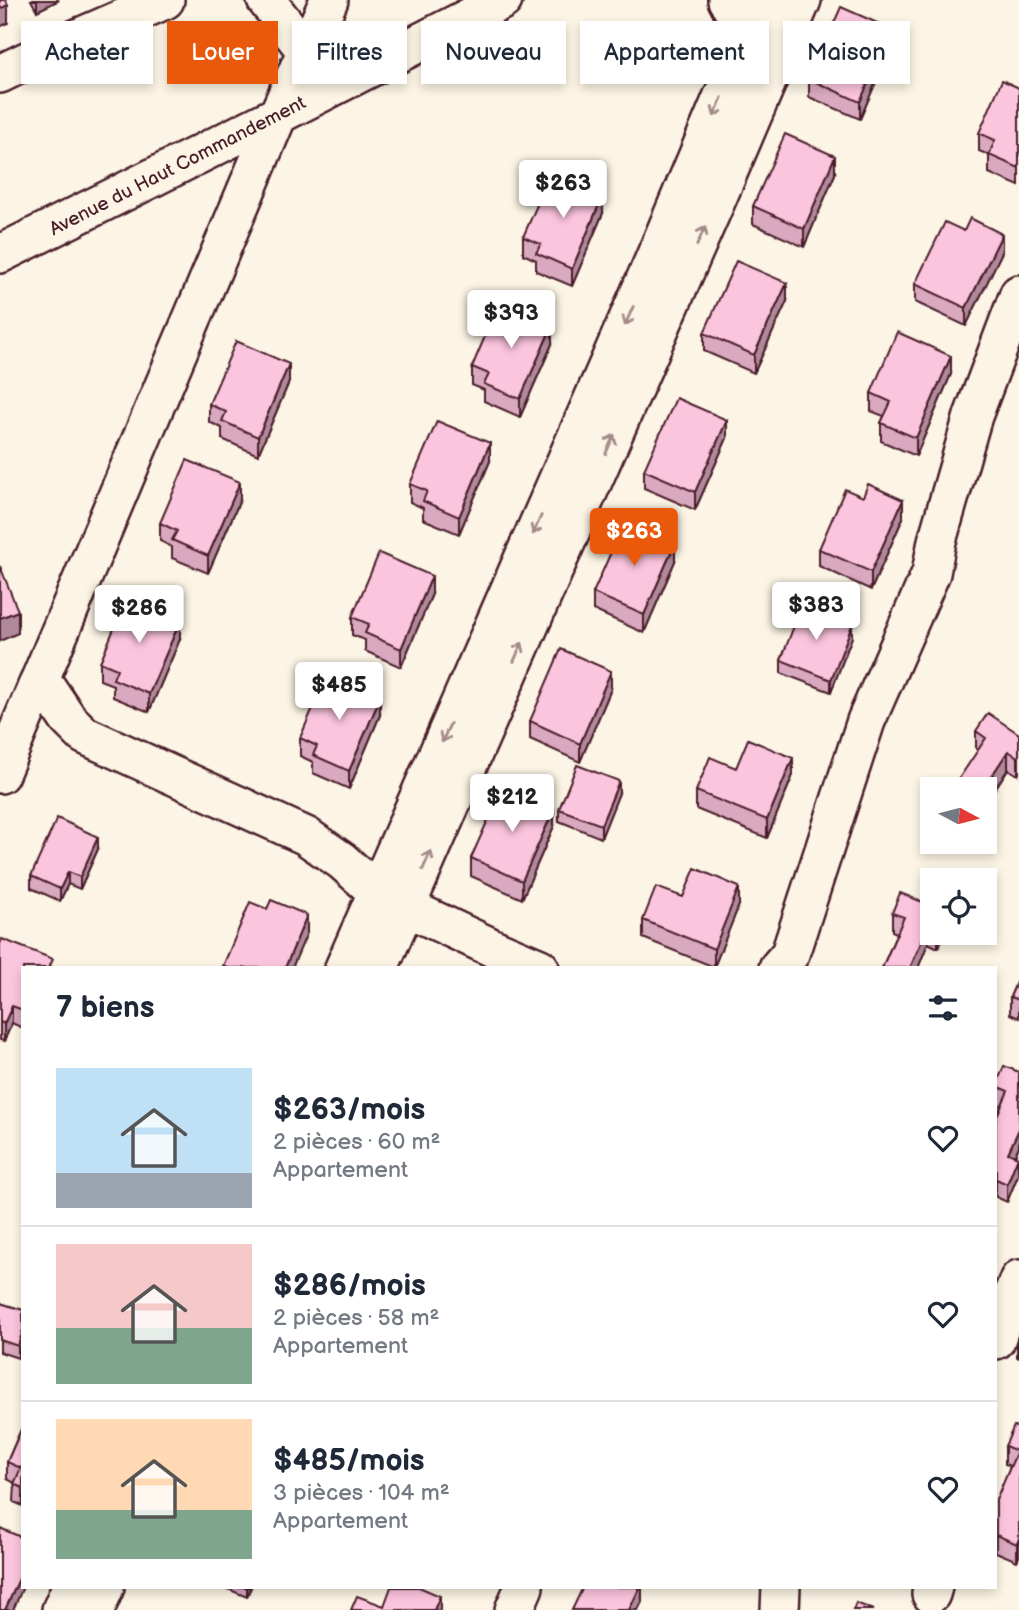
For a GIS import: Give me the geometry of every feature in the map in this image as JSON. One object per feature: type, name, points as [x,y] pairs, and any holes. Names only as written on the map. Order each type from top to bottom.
[{"type":"street","points":[[0,75],[43,53],[165,0]]},
{"type":"street","points":[[266,0],[292,33]]},
{"type":"street","points":[[321,21],[330,0]]},
{"type":"street","name":"Avenue du Haut Commandement","points":[[0,254],[503,0]]},
{"type":"street","points":[[727,0],[735,13],[736,21]]},
{"type":"street","points":[[755,21],[765,0]]},
{"type":"street","points":[[345,966],[392,900],[718,199],[802,0]]},
{"type":"street","points":[[0,774],[292,84]]},
{"type":"street","points":[[379,966],[392,900],[728,84]]},
{"type":"street","points":[[780,966],[790,954],[866,721],[930,573],[969,429],[1019,294]]},
{"type":"street","points":[[41,679],[68,719],[84,735],[306,836],[392,900],[535,966]]},
{"type":"street","points":[[997,1337],[1019,1279]]},
{"type":"street","points":[[61,1610],[70,1589]]},
{"type":"street","points":[[94,1610],[104,1589]]},
{"type":"street","points":[[514,1610],[523,1589]]},
{"type":"street","points":[[780,1610],[781,1589]]},
{"type":"building","points":[[0,0],[6,0],[8,5],[0,9]]},
{"type":"building","points":[[841,7],[873,21],[835,21]]},
{"type":"building","points":[[1002,80],[1019,88],[1019,168],[989,155],[995,140],[979,133]]},
{"type":"building","points":[[820,84],[868,84],[860,102]]},
{"type":"building","points":[[785,134],[835,156],[804,229],[753,206]]},
{"type":"building","points":[[551,173],[603,195],[572,269],[536,253],[541,244],[523,237]]},
{"type":"building","points":[[970,218],[1002,234],[966,308],[915,284],[945,222],[964,231]]},
{"type":"building","points":[[736,261],[787,283],[754,355],[704,333]]},
{"type":"building","points":[[499,303],[552,326],[520,399],[484,384],[489,374],[472,367]]},
{"type":"building","points":[[897,332],[951,356],[916,438],[881,423],[891,402],[871,393]]},
{"type":"building","points":[[236,341],[289,364],[258,437],[222,421],[226,412],[209,404]]},
{"type":"building","points":[[676,398],[727,420],[695,492],[644,470]]},
{"type":"building","points":[[437,421],[490,443],[459,517],[423,501],[427,491],[410,484]]},
{"type":"building","points":[[187,460],[240,482],[208,556],[172,540],[177,531],[160,523]]},
{"type":"building","points":[[868,484],[903,500],[871,572],[819,549],[845,489],[863,497]]},
{"type":"building","points":[[625,520],[675,543],[644,615],[593,593]]},
{"type":"building","points":[[379,553],[432,576],[401,649],[365,633],[369,624],[352,617]]},
{"type":"building","points":[[0,566],[18,611],[0,618]]},
{"type":"building","points":[[127,598],[180,621],[149,694],[113,679],[117,669],[100,662]]},
{"type":"building","points":[[802,605],[852,625],[831,680],[781,660]]},
{"type":"building","points":[[561,649],[611,671],[580,744],[530,721]]},
{"type":"building","points":[[327,675],[380,698],[349,771],[313,755],[317,746],[300,738]]},
{"type":"building","points":[[988,713],[1019,734],[1019,756],[1008,751],[991,777],[960,777],[986,738],[976,731]]},
{"type":"building","points":[[748,739],[793,758],[767,820],[696,791],[710,757],[736,768]]},
{"type":"building","points":[[577,765],[619,781],[601,825],[559,809]]},
{"type":"building","points":[[503,786],[554,809],[522,881],[471,858]]},
{"type":"building","points":[[57,818],[98,837],[80,877],[68,872],[60,889],[31,876]]},
{"type":"building","points":[[695,868],[739,887],[714,949],[643,920],[656,887],[683,897]]},
{"type":"building","points":[[900,893],[920,901],[920,945],[911,966],[883,966],[904,917],[892,913]]},
{"type":"building","points":[[271,900],[307,915],[286,966],[223,966],[250,902],[267,909]]},
{"type":"building","points":[[2,939],[53,959],[50,966],[21,966],[21,1009],[12,1006],[4,1024],[0,1022]]},
{"type":"building","points":[[1019,976],[1019,1000],[1010,997]]},
{"type":"building","points":[[1004,1066],[1019,1072],[1019,1129],[1008,1153],[1018,1157],[1007,1184],[997,1179],[997,1116],[1008,1091],[997,1086]]},
{"type":"building","points":[[0,1303],[21,1309],[21,1336],[18,1346],[0,1340]]},
{"type":"building","points":[[1014,1426],[1019,1428],[1017,1544],[997,1535],[997,1498],[1017,1451],[1005,1446]]},
{"type":"building","points":[[21,1430],[21,1468],[7,1462]]},
{"type":"building","points":[[21,1468],[21,1487],[14,1484]]},
{"type":"building","points":[[0,1528],[21,1537],[21,1574],[5,1610],[0,1610]]},
{"type":"building","points":[[390,1589],[424,1589],[440,1596],[434,1610],[351,1610],[357,1596],[384,1606]]},
{"type":"building","points":[[582,1589],[639,1589],[629,1610],[572,1610]]},
{"type":"building","points":[[856,1603],[874,1610],[853,1610]]}]
